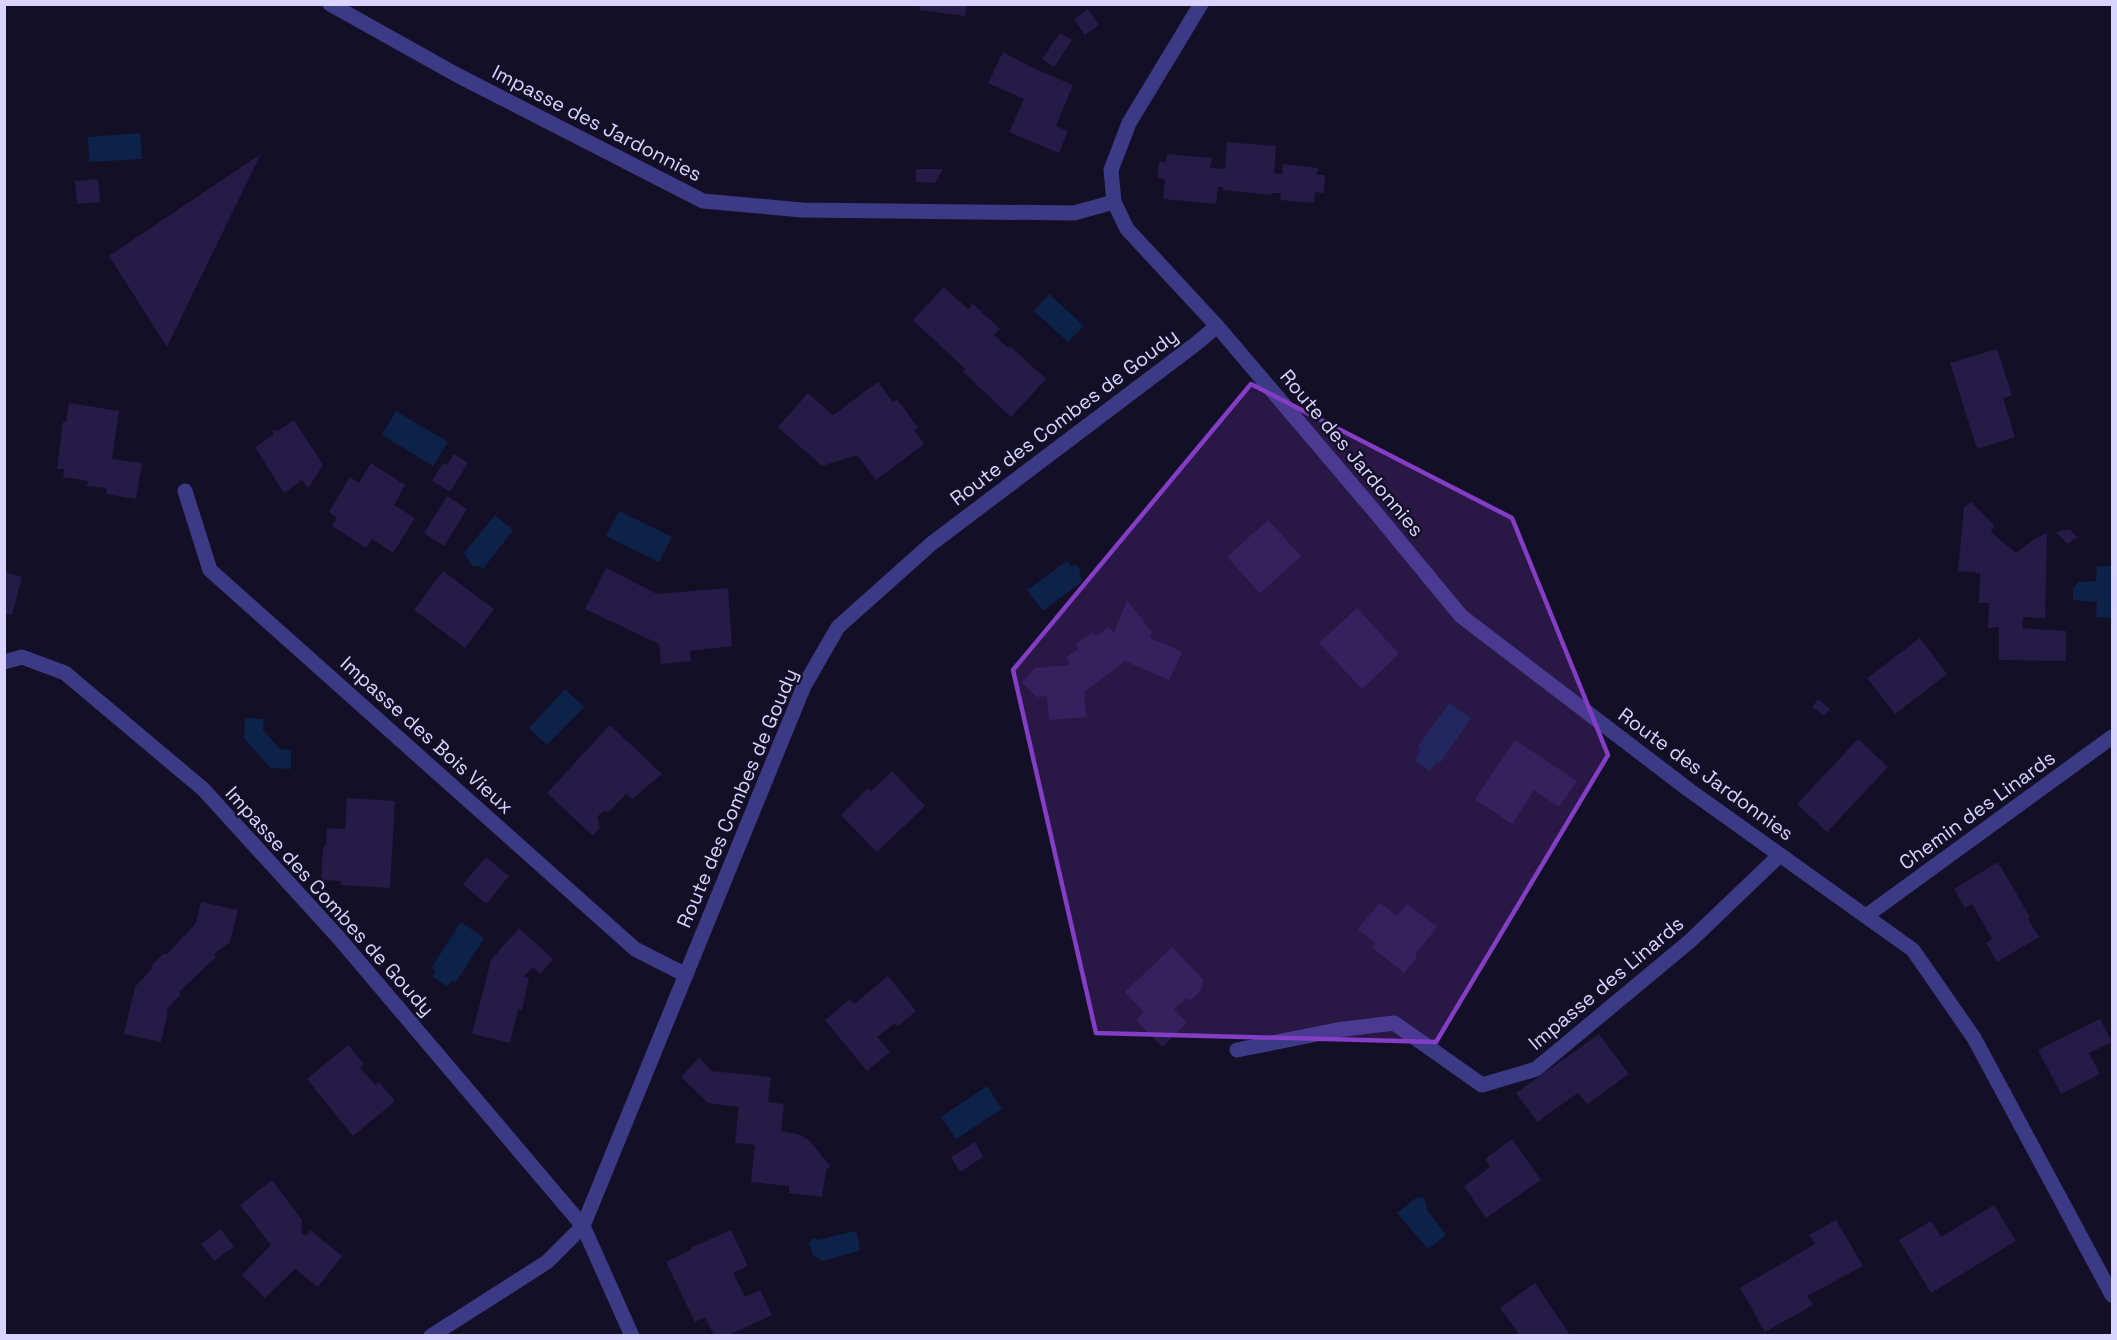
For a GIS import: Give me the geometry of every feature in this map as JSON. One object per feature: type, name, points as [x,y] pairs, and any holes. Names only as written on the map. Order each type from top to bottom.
[{"type":"street","name":"Impasse des Jardonnies","points":[[330,4],[457,75],[703,201],[802,210],[1074,213],[1114,202]]},
{"type":"street","points":[[1114,202],[1111,170],[1129,123],[1201,4]]},
{"type":"street","name":"Route des Jardonnies","points":[[1114,202],[1127,229],[1217,326],[1461,616],[1689,790],[1914,950],[1974,1038],[2112,1295]]},
{"type":"street","name":"Route des Combes de Goudy","points":[[583,1226],[804,686],[838,627],[931,544],[1217,326]]},
{"type":"street","name":"Impasse des Bois Vieux","points":[[185,491],[210,570],[635,949],[686,975]]},
{"type":"street","name":"Impasse des Combes de Goudy","points":[[4,662],[22,657],[65,673],[203,789],[338,937],[583,1226]]},
{"type":"street","name":"Chemin des Linards","points":[[1866,916],[2112,737]]},
{"type":"street","name":"Impasse des Linards","points":[[1237,1050],[1337,1030],[1394,1023],[1482,1085],[1536,1069],[1690,941],[1780,855]]},
{"type":"street","points":[[432,1335],[547,1262],[583,1226],[632,1335]]},
{"type":"highlighted area","points":[[1251,384],[1512,518],[1608,755],[1436,1042],[1096,1033],[1013,670]]},
{"type":"water","points":[[140,133],[142,159],[89,162],[88,137]]},
{"type":"water","points":[[1049,294],[1084,326],[1068,342],[1034,311]]},
{"type":"water","points":[[396,411],[448,442],[433,466],[382,435]]},
{"type":"water","points":[[619,511],[672,537],[659,562],[606,536]]},
{"type":"water","points":[[495,515],[513,530],[483,569],[472,566],[464,553]]},
{"type":"water","points":[[1067,561],[1071,566],[1075,565],[1081,569],[1079,575],[1083,581],[1043,611],[1027,590]]},
{"type":"water","points":[[2097,566],[2112,566],[2112,618],[2096,617],[2097,602],[2073,600],[2073,588],[2079,582],[2096,581]]},
{"type":"water","points":[[565,689],[584,707],[547,745],[529,728]]},
{"type":"water","points":[[1449,703],[1471,718],[1440,763],[1437,761],[1430,771],[1414,760],[1421,750],[1418,747]]},
{"type":"water","points":[[245,718],[264,719],[263,730],[280,749],[291,750],[291,769],[270,768],[244,738]]},
{"type":"water","points":[[461,922],[484,938],[456,982],[452,981],[447,986],[433,977],[435,971],[432,967]]},
{"type":"water","points":[[987,1086],[1002,1109],[956,1139],[941,1117]]},
{"type":"water","points":[[1417,1197],[1423,1198],[1427,1210],[1446,1235],[1428,1249],[1397,1213]]},
{"type":"water","points":[[854,1231],[857,1233],[859,1251],[822,1261],[812,1254],[812,1249],[808,1245],[813,1238],[818,1240]]},
{"type":"building","points":[[920,4],[967,4],[965,16],[919,10]]},
{"type":"building","points":[[1088,9],[1099,25],[1085,35],[1074,19]]},
{"type":"building","points":[[1060,33],[1072,40],[1054,67],[1042,59]]},
{"type":"building","points":[[1003,52],[1073,85],[1056,126],[1068,131],[1059,153],[1009,132],[1024,99],[988,83]]},
{"type":"building","points":[[1227,142],[1276,146],[1274,173],[1282,174],[1283,164],[1318,168],[1317,175],[1325,175],[1324,193],[1315,192],[1314,203],[1280,200],[1281,193],[1272,193],[1272,195],[1223,190],[1223,187],[1218,187],[1216,204],[1163,199],[1165,179],[1157,178],[1159,161],[1166,162],[1167,154],[1212,158],[1210,168],[1225,169]]},
{"type":"building","points":[[261,154],[212,254],[167,347],[109,256]]},
{"type":"building","points":[[916,169],[943,169],[935,183],[916,182]]},
{"type":"building","points":[[98,179],[100,202],[77,204],[75,181]]},
{"type":"building","points":[[944,287],[968,309],[973,304],[1000,329],[994,335],[1008,348],[1010,346],[1046,379],[1011,417],[913,320]]},
{"type":"building","points":[[1997,349],[2012,395],[2003,398],[2015,437],[1977,449],[1950,363]]},
{"type":"building","points":[[878,382],[893,402],[897,399],[918,428],[914,430],[924,444],[876,480],[857,455],[822,466],[778,427],[808,393],[833,415]]},
{"type":"building","points":[[69,403],[119,411],[112,459],[142,463],[136,499],[106,494],[107,488],[87,486],[88,481],[63,477],[64,469],[57,469],[63,422],[66,422]]},
{"type":"building","points":[[294,420],[323,465],[308,488],[302,480],[284,493],[255,447],[273,435],[273,430],[278,431]]},
{"type":"building","points":[[454,454],[468,463],[450,492],[432,481],[443,463],[447,465]]},
{"type":"building","points":[[371,463],[405,485],[394,505],[415,518],[393,553],[372,539],[366,548],[332,526],[337,518],[329,512],[350,477],[359,483]]},
{"type":"building","points":[[447,496],[467,509],[444,546],[424,533]]},
{"type":"building","points":[[1971,502],[1994,525],[1991,532],[2016,553],[2034,539],[2047,533],[2045,618],[2023,617],[2022,628],[2066,631],[2066,661],[1999,660],[1999,627],[1988,628],[1989,603],[1979,603],[1980,573],[1958,571],[1964,507]]},
{"type":"building","points":[[1268,520],[1301,556],[1260,593],[1227,557]]},
{"type":"building","points":[[2070,530],[2077,537],[2067,544],[2056,532]]},
{"type":"building","points":[[606,568],[657,594],[728,588],[732,646],[690,651],[691,661],[661,664],[659,644],[585,609]]},
{"type":"building","points":[[443,571],[494,609],[465,648],[414,610]]},
{"type":"building","points":[[5,572],[22,577],[12,615],[5,614]]},
{"type":"building","points":[[1127,600],[1152,632],[1150,638],[1182,652],[1169,680],[1125,661],[1084,692],[1086,717],[1049,720],[1047,696],[1037,697],[1022,683],[1035,668],[1070,665],[1066,658],[1078,649],[1075,645],[1093,632],[1096,636],[1109,627],[1114,633]]},
{"type":"building","points":[[1357,608],[1399,654],[1362,689],[1319,643]]},
{"type":"building","points":[[1920,638],[1947,674],[1895,714],[1867,678]]},
{"type":"building","points":[[1818,699],[1830,709],[1824,716],[1812,707]]},
{"type":"building","points":[[610,725],[662,774],[632,799],[626,794],[609,812],[603,811],[597,817],[600,827],[593,836],[547,793]]},
{"type":"building","points":[[1858,739],[1888,767],[1827,832],[1797,804]]},
{"type":"building","points":[[1515,740],[1577,781],[1559,807],[1534,790],[1512,824],[1475,799]]},
{"type":"building","points":[[892,771],[925,806],[877,852],[841,815],[868,788],[871,791]]},
{"type":"building","points":[[347,798],[395,801],[390,888],[341,885],[341,881],[321,880],[327,828],[345,829]]},
{"type":"building","points":[[486,857],[509,876],[486,904],[463,884]]},
{"type":"building","points":[[1998,862],[2039,937],[1997,962],[1986,943],[1992,939],[1972,904],[1965,908],[1954,889]]},
{"type":"building","points":[[201,902],[238,910],[230,942],[214,954],[216,957],[179,992],[181,994],[166,1010],[168,1012],[161,1042],[124,1034],[135,987],[153,968],[151,966],[164,953],[166,955],[196,923]]},
{"type":"building","points":[[1380,903],[1397,916],[1407,904],[1437,927],[1404,973],[1372,947],[1375,943],[1358,929]]},
{"type":"building","points":[[519,928],[553,959],[540,974],[533,967],[524,976],[529,978],[522,1010],[518,1009],[510,1043],[472,1034],[491,960]]},
{"type":"building","points":[[1172,947],[1203,979],[1202,989],[1190,1001],[1186,998],[1174,1009],[1187,1023],[1162,1047],[1136,1020],[1144,1012],[1125,992]]},
{"type":"building","points":[[888,976],[916,1011],[898,1026],[895,1023],[877,1037],[890,1052],[867,1071],[825,1020],[850,999],[854,1004]]},
{"type":"building","points":[[2100,1019],[2112,1042],[2089,1053],[2100,1074],[2061,1094],[2038,1050]]},
{"type":"building","points":[[1599,1034],[1629,1074],[1587,1104],[1578,1093],[1537,1122],[1516,1093]]},
{"type":"building","points":[[348,1045],[364,1064],[360,1068],[375,1085],[379,1082],[395,1101],[353,1136],[307,1079]]},
{"type":"building","points":[[699,1058],[712,1071],[771,1077],[768,1102],[784,1104],[781,1131],[798,1134],[809,1140],[830,1166],[826,1170],[822,1197],[789,1193],[789,1186],[751,1182],[755,1145],[735,1143],[739,1107],[708,1103],[681,1077]]},
{"type":"building","points":[[1512,1139],[1541,1180],[1486,1218],[1464,1186],[1490,1167],[1485,1159]]},
{"type":"building","points":[[975,1142],[983,1157],[960,1172],[951,1157]]},
{"type":"building","points":[[272,1180],[302,1220],[301,1233],[306,1236],[310,1230],[342,1256],[318,1287],[295,1269],[265,1298],[242,1275],[271,1245],[240,1205]]},
{"type":"building","points":[[1994,1205],[2016,1241],[1931,1293],[1899,1240],[1931,1221],[1941,1237]]},
{"type":"building","points":[[1836,1220],[1863,1266],[1807,1296],[1813,1305],[1765,1332],[1740,1288],[1815,1244],[1809,1235]]},
{"type":"building","points":[[221,1229],[234,1247],[214,1261],[201,1244]]},
{"type":"building","points":[[731,1230],[748,1266],[733,1273],[745,1297],[760,1290],[772,1315],[729,1335],[714,1335],[705,1317],[695,1322],[666,1262],[691,1250],[692,1247]]},
{"type":"building","points":[[1535,1283],[1570,1335],[1520,1335],[1500,1308]]}]
